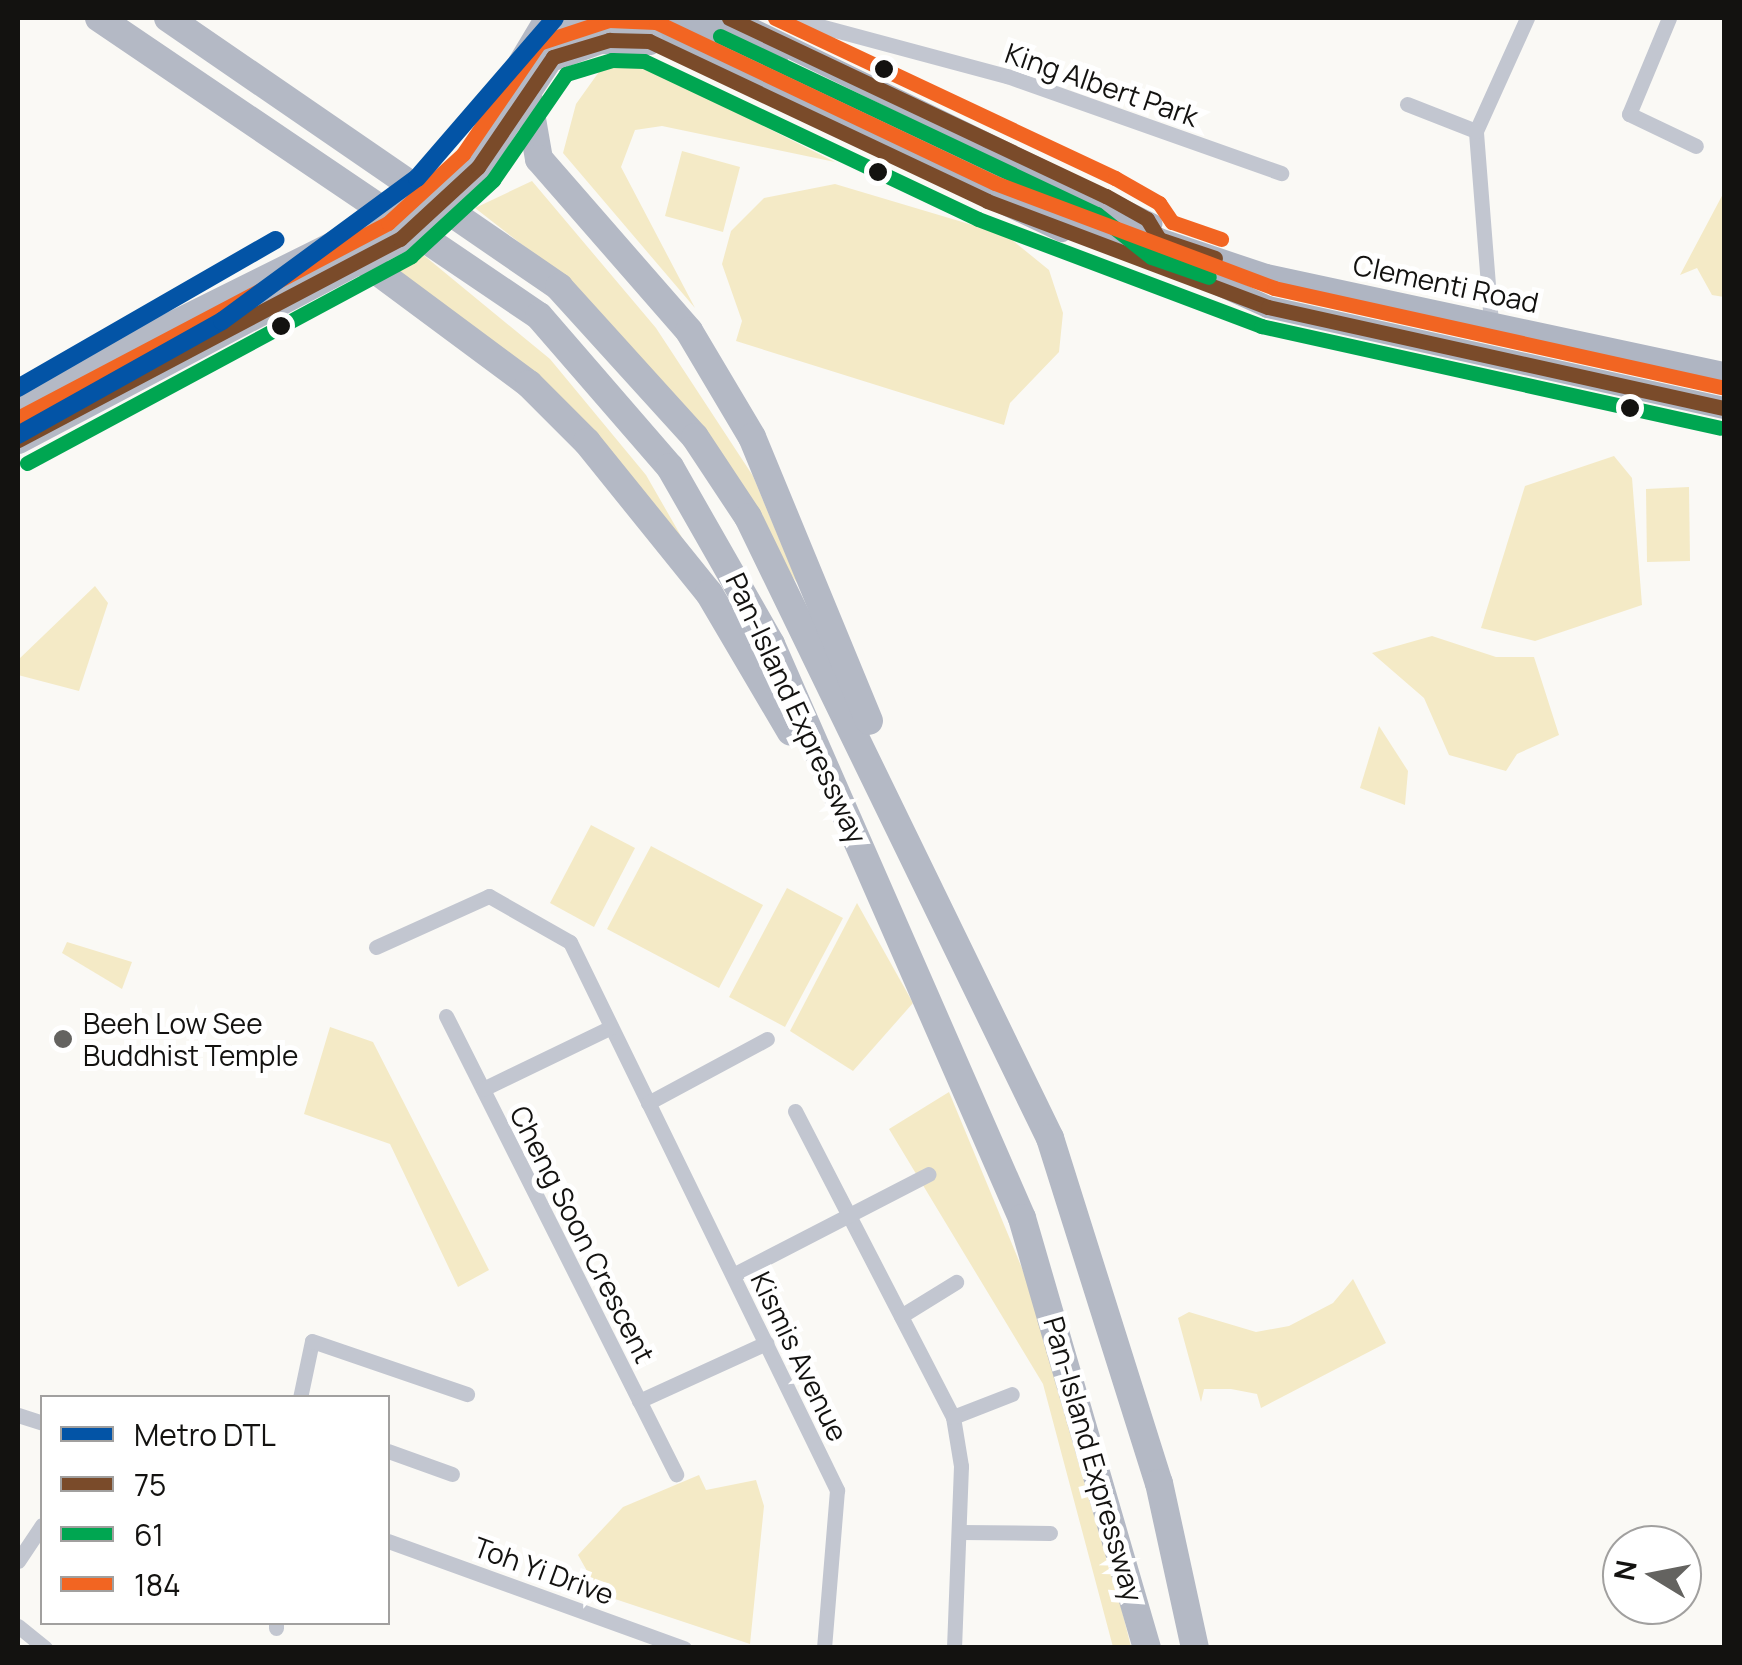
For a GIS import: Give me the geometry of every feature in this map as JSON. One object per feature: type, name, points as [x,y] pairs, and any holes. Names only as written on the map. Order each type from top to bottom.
[{"type":"highway","name":"Pan-Island Expressway","points":[[98,18],[461,259],[539,316],[640,425],[720,545],[824,763],[1022,1218],[1147,1648]]},
{"type":"highway","name":"Pan-Island Expressway","points":[[168,18],[484,234],[597,322],[695,437],[748,518],[897,816],[1050,1138],[1159,1482],[1195,1648]]},
{"type":"highway","points":[[530,18],[543,52]]},
{"type":"highway","points":[[20,441],[362,260],[452,195],[528,96],[543,52],[549,18]]},
{"type":"highway","points":[[18,402],[411,206],[462,156],[543,52],[576,18]]},
{"type":"highway","points":[[543,52],[655,29]]},
{"type":"highway","points":[[528,96],[539,158],[689,331],[752,436],[893,780],[897,816]]},
{"type":"highway","points":[[362,260],[529,384],[588,442],[709,592],[800,746],[824,763]]},
{"type":"main road","name":"Clementi Road","points":[[613,18],[655,29],[1159,239],[1266,275],[1724,373]]},
{"type":"main road","name":"Clementi Road","points":[[692,18],[902,132],[1164,263]]},
{"type":"main road","points":[[710,18],[692,42],[710,69]]},
{"type":"main road","name":"Clementi Road","points":[[729,18],[764,26],[1106,196],[1147,218],[1159,239]]},
{"type":"main road","name":"Clementi Road","points":[[655,29],[710,69],[987,201],[1164,263],[1268,307],[1724,408]]},
{"type":"street","name":"King Albert Park","points":[[790,18],[1008,76],[1281,173]]},
{"type":"street","points":[[1491,323],[1476,130],[1526,18]]},
{"type":"street","points":[[1669,18],[1630,114],[1696,146]]},
{"type":"street","points":[[1407,104],[1476,130]]},
{"type":"street","name":"Kismis Avenue","points":[[376,947],[472,900],[502,897],[570,942],[837,1490],[824,1648]]},
{"type":"street","name":"Cheng Soon Crescent","points":[[446,1016],[676,1474]]},
{"type":"street","name":"Cheng Soon Crescent","points":[[483,1089],[612,1027]]},
{"type":"street","points":[[648,1103],[768,1040]]},
{"type":"street","points":[[795,1111],[953,1417],[961,1532],[954,1648]]},
{"type":"street","points":[[733,1275],[929,1174]]},
{"type":"street","points":[[901,1316],[956,1282]]},
{"type":"street","points":[[301,1395],[312,1341],[466,1394]]},
{"type":"street","name":"Cheng Soon Crescent","points":[[639,1401],[766,1343]]},
{"type":"street","points":[[953,1417],[1012,1394]]},
{"type":"street","points":[[390,1452],[452,1474]]},
{"type":"street","points":[[18,1561],[40,1528]]},
{"type":"street","points":[[961,1532],[1050,1533]]},
{"type":"street","name":"Toh Yi Drive","points":[[390,1542],[684,1648]]},
{"type":"street","points":[[18,1626],[46,1648]]},
{"type":"street","points":[[629,1628],[631,1648]]},
{"type":"shaded area","points":[[606,62],[642,65],[835,162],[662,126],[635,130],[621,167],[695,308],[563,153],[576,104]]},
{"type":"shaded area","points":[[682,151],[740,167],[723,232],[665,216]]},
{"type":"shaded area","points":[[532,181],[656,328],[753,476],[798,584],[574,285],[475,208]]},
{"type":"shaded area","points":[[835,184],[1006,235],[1049,270],[1063,313],[1059,352],[1010,403],[1004,425],[736,341],[742,321],[722,264],[731,231],[764,198]]},
{"type":"shaded area","points":[[1724,192],[1724,297],[1712,295],[1697,268],[1680,275]]},
{"type":"shaded area","points":[[421,253],[550,359],[646,475],[704,576],[639,486],[394,274]]},
{"type":"shaded area","points":[[1614,456],[1632,478],[1642,605],[1535,641],[1481,628],[1525,486]]},
{"type":"shaded area","points":[[1689,487],[1690,561],[1647,562],[1646,489]]},
{"type":"shaded area","points":[[95,586],[108,603],[79,691],[18,675],[18,660]]},
{"type":"shaded area","points":[[1432,636],[1496,657],[1534,657],[1559,735],[1517,754],[1506,771],[1449,755],[1424,698],[1372,653]]},
{"type":"shaded area","points":[[1379,726],[1408,771],[1405,805],[1360,788]]},
{"type":"shaded area","points":[[591,825],[635,848],[594,927],[550,903]]},
{"type":"shaded area","points":[[651,846],[763,905],[719,988],[607,929]]},
{"type":"shaded area","points":[[787,888],[843,918],[785,1027],[729,997]]},
{"type":"shaded area","points":[[857,903],[913,1003],[853,1071],[790,1031]]},
{"type":"shaded area","points":[[67,942],[132,962],[122,989],[62,953]]},
{"type":"shaded area","points":[[330,1027],[373,1042],[489,1270],[458,1287],[390,1144],[304,1114]]},
{"type":"shaded area","points":[[949,1092],[1060,1360],[1131,1647],[1113,1647],[1043,1384],[889,1129]]},
{"type":"shaded area","points":[[1353,1279],[1386,1343],[1261,1408],[1257,1394],[1231,1389],[1204,1389],[1201,1402],[1178,1318],[1189,1312],[1256,1332],[1289,1326],[1333,1303]]},
{"type":"shaded area","points":[[699,1475],[706,1490],[756,1480],[764,1506],[750,1644],[600,1594],[578,1555],[623,1507]]},
{"type":"metro line","name":"DTL","points":[[18,435],[222,321],[417,178],[555,18]]},
{"type":"metro line","name":"DTL","points":[[18,388],[275,240]]},
{"type":"transit line","name":"75","points":[[729,18],[1106,196],[1147,219],[1159,239],[1215,258]]},
{"type":"transit line","name":"184","points":[[775,18],[1115,178],[1159,203],[1172,222],[1221,239]]},
{"type":"transit line","name":"184","points":[[18,418],[388,223],[463,154],[539,43],[609,20],[656,22],[995,183],[1274,288],[1724,388]]},
{"type":"transit line","name":"61","points":[[720,36],[1097,214],[1151,257],[1209,277]]},
{"type":"transit line","name":"75","points":[[18,440],[400,239],[478,167],[553,57],[609,40],[649,41],[987,201],[1268,307],[1724,408]]},
{"type":"transit line","name":"61","points":[[27,463],[411,256],[493,180],[566,74],[612,60],[644,61],[978,219],[1261,326],[1720,428]]},
{"type":"place","name":"Beeh Low See Buddhist Temple","points":[[63,1039]]}]
